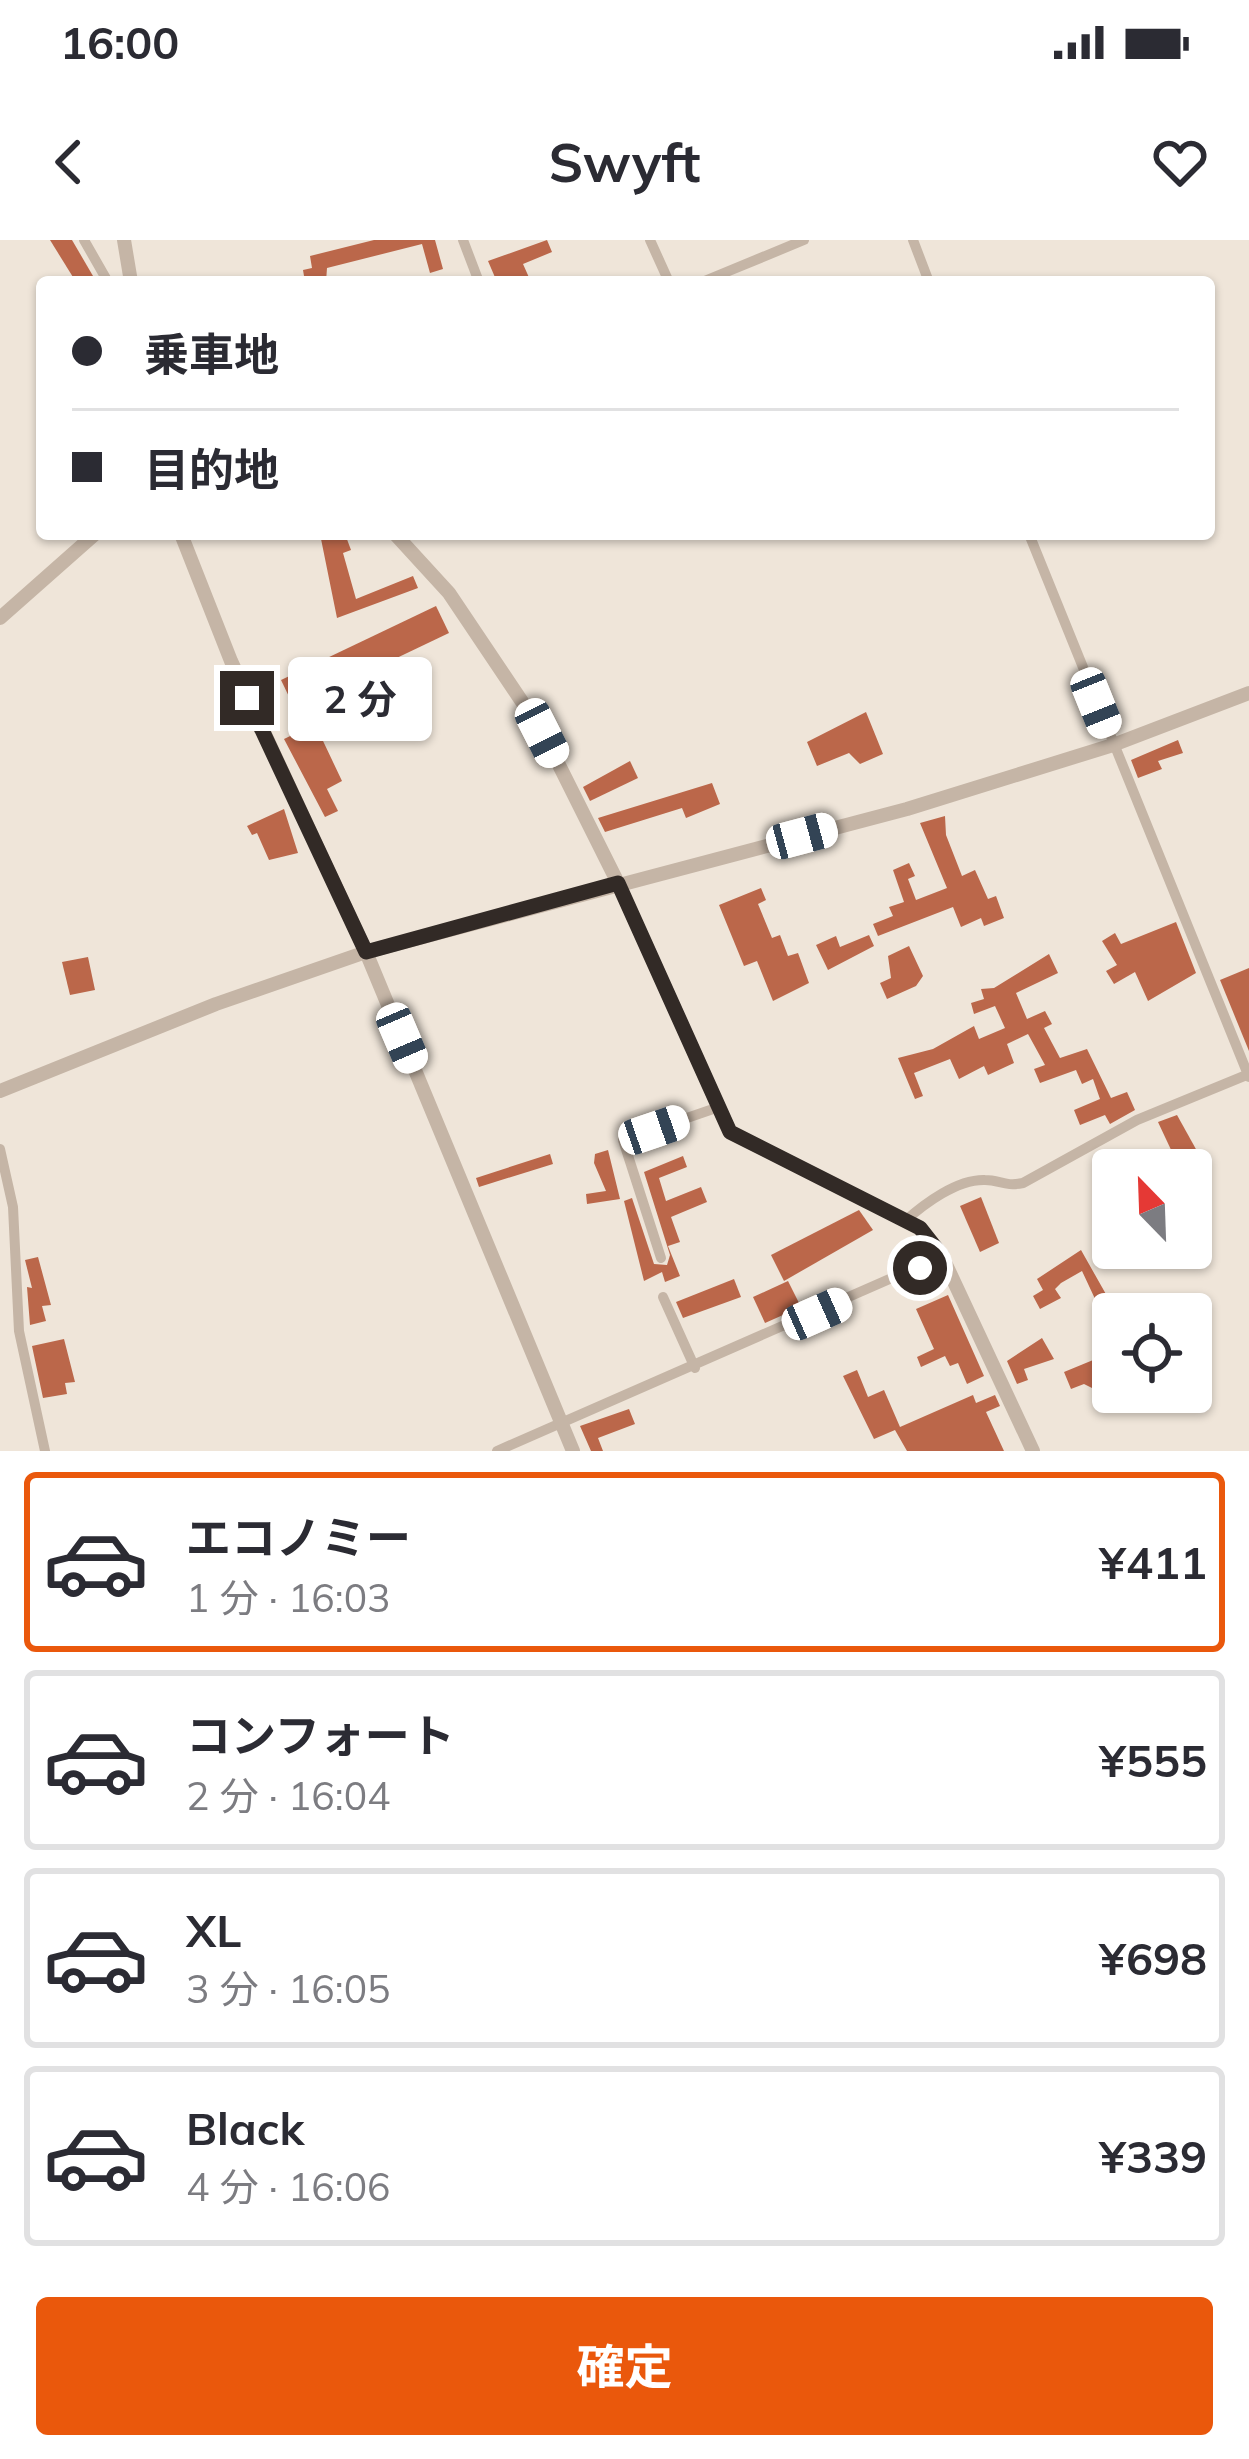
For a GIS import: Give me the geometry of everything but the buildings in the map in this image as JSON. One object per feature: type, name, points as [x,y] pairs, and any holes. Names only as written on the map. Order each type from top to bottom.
[{"type":"street","points":[[84,240],[104,276]]},
{"type":"street","points":[[124,240],[129,276]]},
{"type":"street","points":[[463,240],[477,276]]},
{"type":"street","points":[[650,240],[666,276]]},
{"type":"street","points":[[717,276],[804,240]]},
{"type":"street","points":[[913,240],[927,276]]},
{"type":"street","points":[[0,618],[88,540]]},
{"type":"street","points":[[184,540],[231,661],[366,952],[573,1451]]},
{"type":"street","points":[[400,540],[449,593],[542,733],[618,883],[716,1108],[741,1142],[920,1228],[942,1256],[1033,1451]]},
{"type":"street","points":[[905,1221],[961,1185],[987,1179],[1005,1187],[1023,1183],[1137,1120],[1249,1075],[1031,540]]},
{"type":"street","points":[[0,1091],[216,1004],[366,952],[908,808],[1113,746],[1249,693]]},
{"type":"street","points":[[661,1258],[623,1140],[716,1108]]},
{"type":"street","points":[[0,1149],[14,1207],[20,1331],[45,1451]]},
{"type":"street","points":[[497,1451],[942,1256]]},
{"type":"street","points":[[663,1297],[695,1368]]},
{"type":"route","points":[[247,698],[366,952],[618,883],[730,1132],[741,1142],[920,1228],[942,1256],[920,1268]]}]
